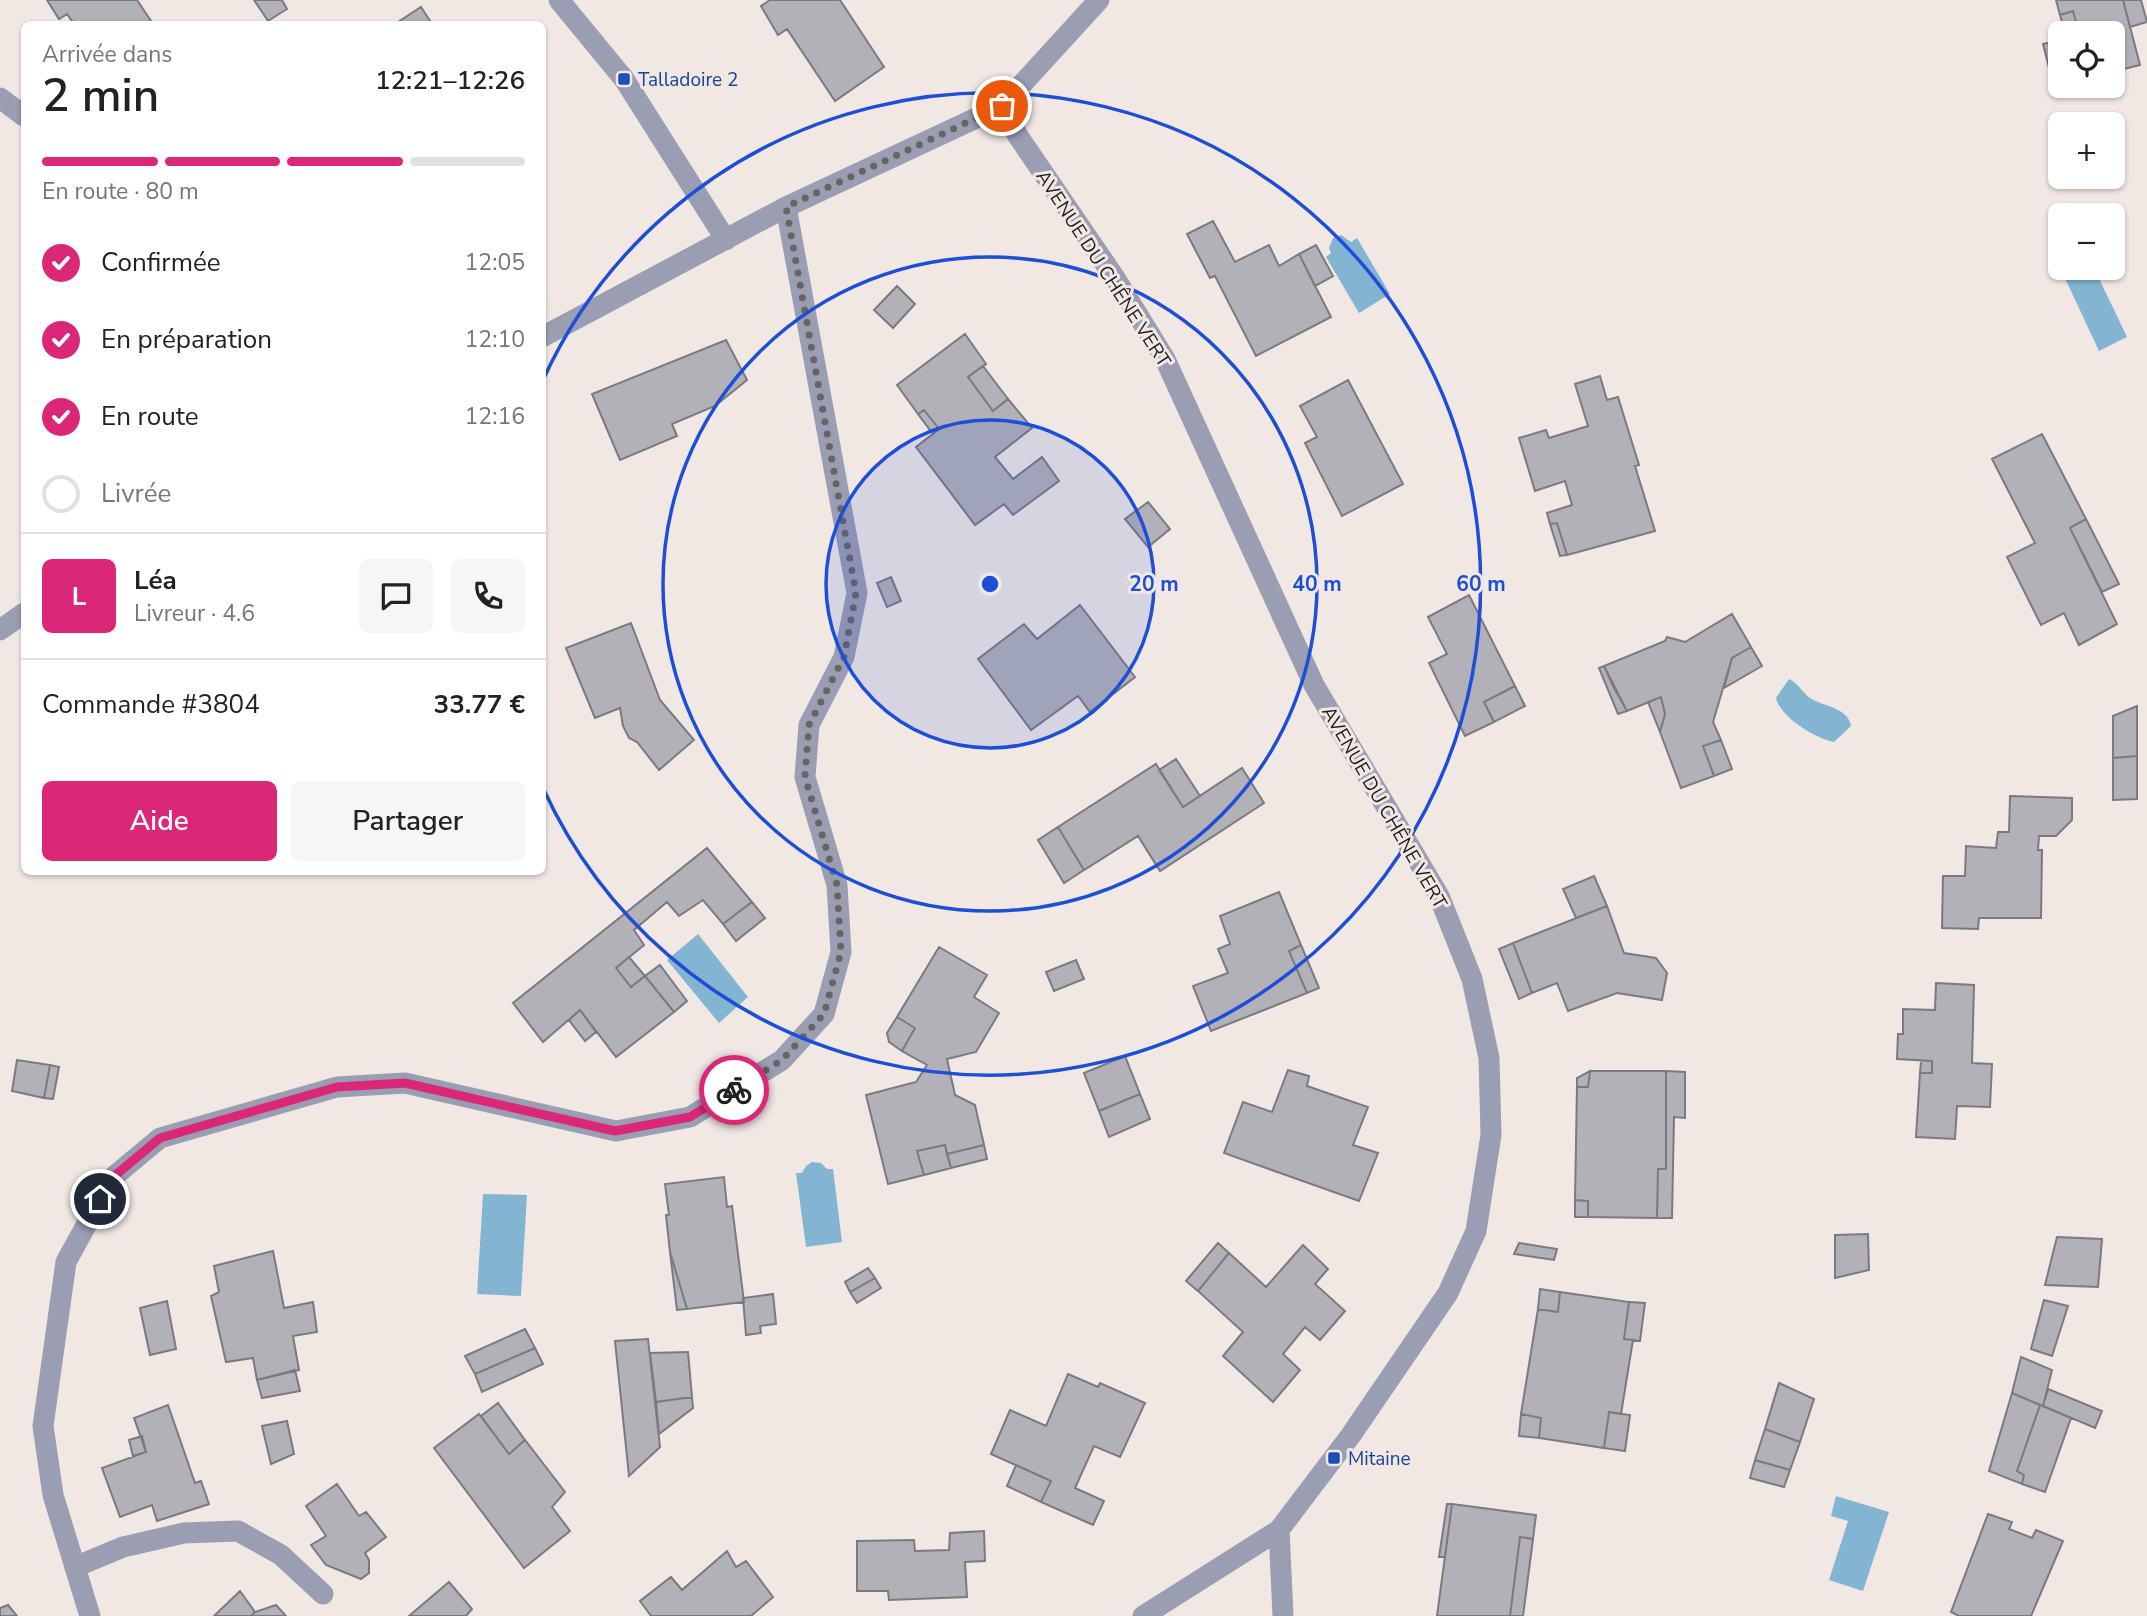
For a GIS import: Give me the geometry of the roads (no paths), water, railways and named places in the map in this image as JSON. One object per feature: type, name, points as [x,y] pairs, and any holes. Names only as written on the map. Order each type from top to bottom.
[{"type":"street","points":[[559,0],[624,79],[726,240]]},
{"type":"street","points":[[546,335],[786,207],[1002,106],[1099,0]]},
{"type":"street","points":[[0,98],[21,114]]},
{"type":"street","name":"AVENUE DU CHÊNE VERT","points":[[1002,106],[1018,136],[1115,278],[1165,359],[1314,685],[1440,896],[1472,979],[1489,1058],[1491,1135],[1476,1231],[1448,1293],[1351,1435],[1279,1530],[1143,1616]]},
{"type":"street","points":[[90,1616],[52,1495],[43,1426],[66,1262],[112,1178],[160,1138],[337,1087],[405,1083],[615,1131],[690,1117],[782,1060],[824,1014],[841,952],[837,885],[805,777],[809,725],[844,657],[856,593],[786,207]]},
{"type":"street","points":[[0,630],[21,615]]},
{"type":"street","points":[[1279,1530],[1283,1616]]},
{"type":"street","points":[[75,1567],[122,1548],[184,1534],[238,1531],[281,1555],[323,1594]]},
{"type":"water","points":[[1341,235],[1351,242],[1357,238],[1390,294],[1359,313],[1326,257],[1331,253],[1329,248],[1333,238]]},
{"type":"water","points":[[2066,280],[2100,280],[2127,337],[2099,351]]},
{"type":"water","points":[[1789,679],[1810,698],[1840,711],[1851,726],[1834,742],[1818,737],[1800,726],[1784,712],[1776,698]]},
{"type":"water","points":[[698,934],[748,997],[719,1023],[667,960]]},
{"type":"water","points":[[812,1162],[833,1169],[842,1242],[806,1247],[796,1173],[802,1173]]},
{"type":"water","points":[[483,1194],[527,1195],[521,1296],[477,1294]]},
{"type":"water","points":[[1836,1496],[1889,1512],[1863,1591],[1829,1580],[1848,1521],[1831,1516]]},
{"type":"place","name":"Talladoire 2","points":[[624,79]]},
{"type":"place","name":"Mitaine","points":[[1334,1458]]}]
